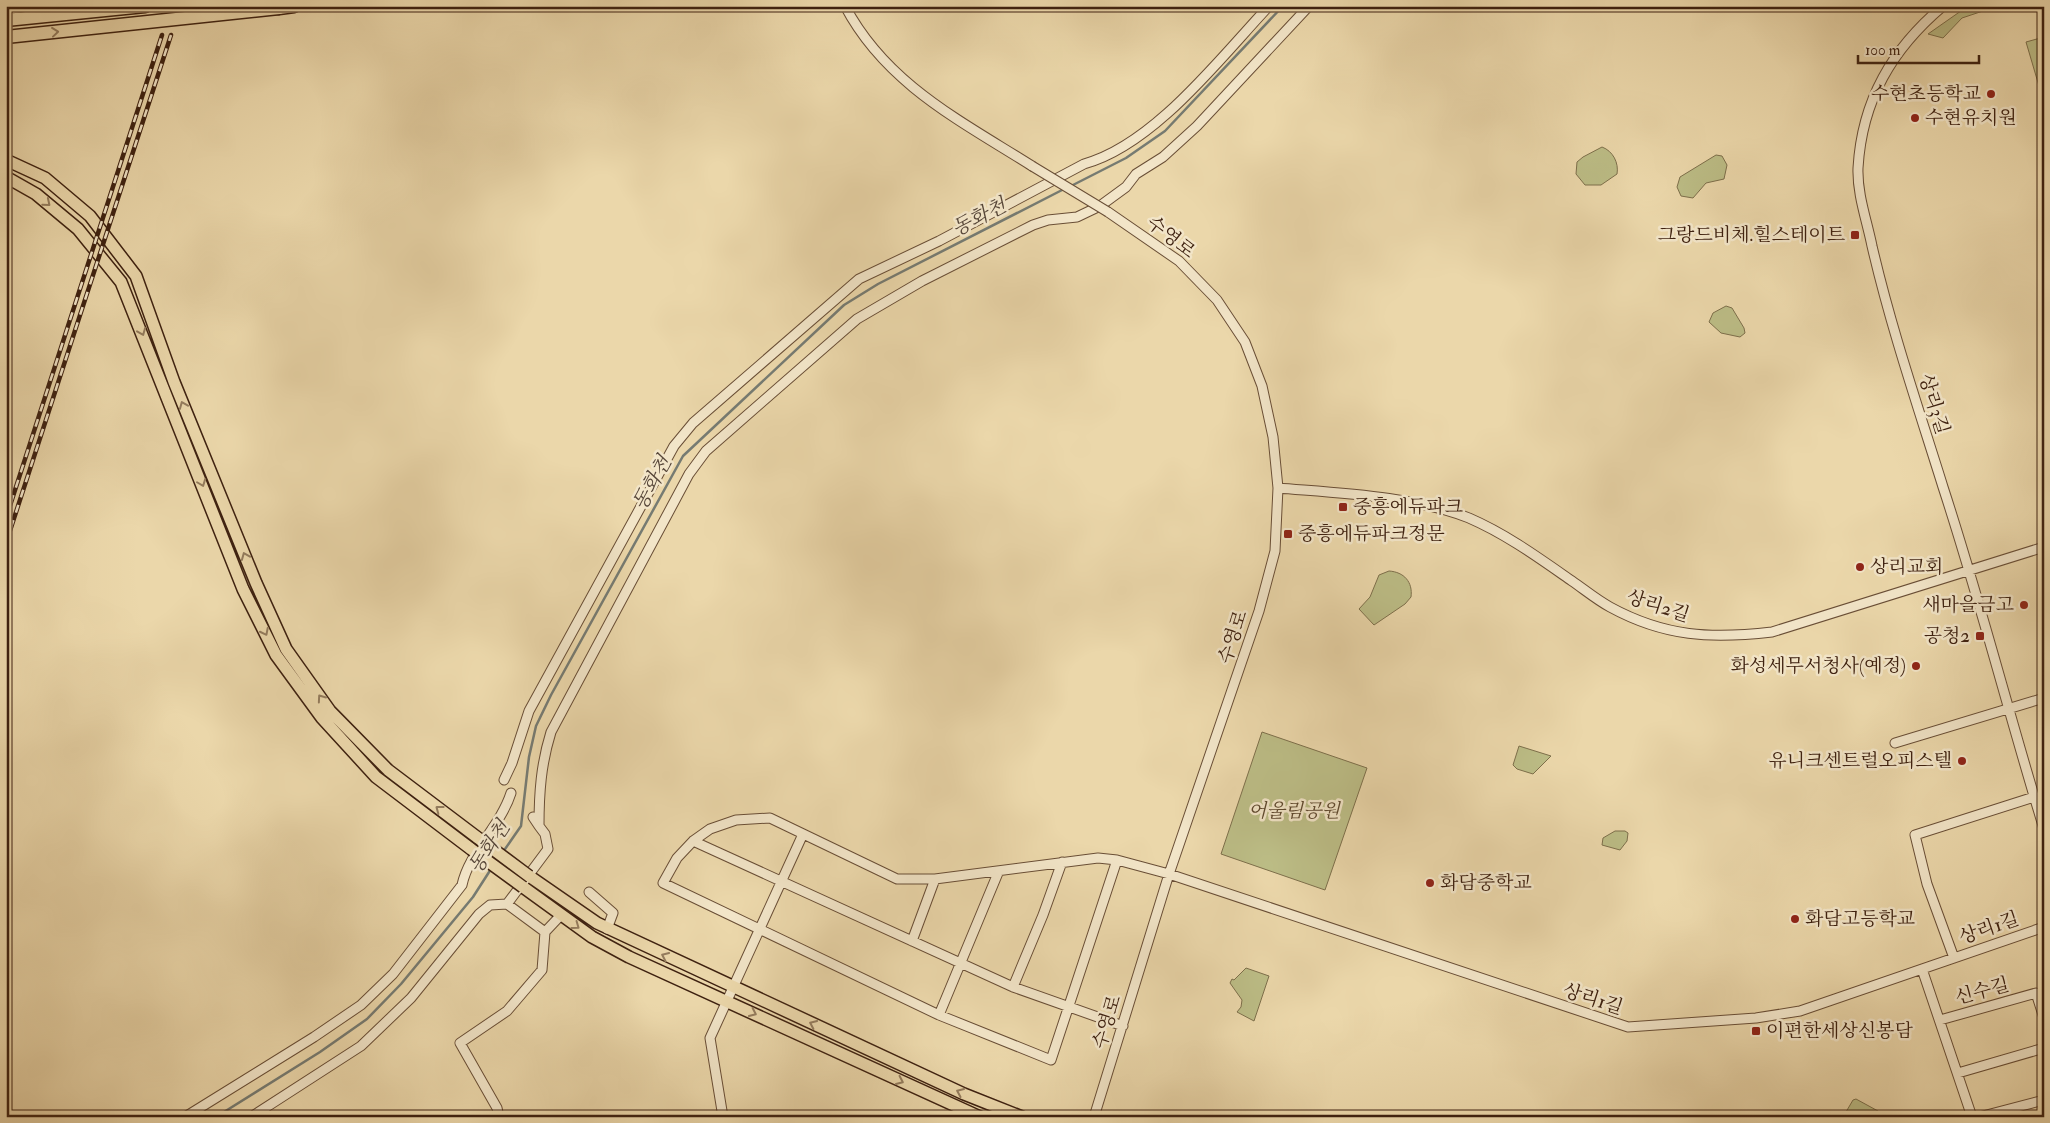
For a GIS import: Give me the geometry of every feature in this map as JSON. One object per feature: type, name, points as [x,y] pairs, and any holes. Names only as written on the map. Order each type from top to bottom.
[{"type":"highway","points":[[6,8],[20,6]]},
{"type":"highway","points":[[6,20],[145,6]]},
{"type":"highway","points":[[6,37],[294,6]]},
{"type":"main road","points":[[6,160],[45,178],[90,216],[136,276],[174,382],[256,583],[286,649],[330,711],[388,770],[529,876],[608,928],[964,1094],[1022,1117]]},
{"type":"main road","points":[[6,177],[36,194],[78,229],[121,282],[244,589],[276,654],[322,718],[376,777],[592,938],[980,1117]]},
{"type":"street","name":"수영로","points":[[845,6],[873,50],[904,82],[932,103],[1108,212],[1179,260],[1217,300],[1245,342],[1262,386],[1273,437],[1278,488],[1275,551],[1259,611],[1169,874],[1094,1117]]},
{"type":"street","points":[[504,780],[512,763],[529,711],[674,446],[693,423],[859,279],[939,241],[1084,164],[1109,154],[1142,135],[1165,116],[1269,6]]},
{"type":"street","points":[[539,826],[540,782],[543,757],[551,732],[689,474],[706,451],[830,341],[874,308],[1033,225],[1048,220],[1077,217],[1100,206],[1126,187],[1136,174],[1163,157],[1197,126],[1309,6]]},
{"type":"street","name":"상리3길","points":[[1943,6],[1906,42],[1884,73],[1872,98],[1858,170],[1862,199],[1881,289],[1970,569],[2044,829]]},
{"type":"street","name":"상리2길","points":[[1278,488],[1422,505],[1468,518],[1502,534],[1609,607],[1642,622],[1683,634],[1730,636],[1772,632],[2044,547]]},
{"type":"street","points":[[1895,743],[2010,710],[2044,698]]},
{"type":"street","points":[[185,1117],[361,1005],[393,974],[462,885],[465,869],[498,823],[512,793]]},
{"type":"street","points":[[1954,958],[1927,884],[1916,835],[2034,797]]},
{"type":"street","points":[[507,904],[548,849],[545,834],[532,817]]},
{"type":"street","name":"상리1길","points":[[760,928],[664,883],[677,858],[694,841],[710,829],[736,820],[770,818],[896,879],[935,879],[1098,858],[1117,860],[1169,874],[1628,1027],[1756,1018],[1800,1011],[2044,927]]},
{"type":"street","points":[[723,1117],[710,1038],[802,834]]},
{"type":"street","points":[[694,841],[1013,987],[1123,1026]]},
{"type":"street","points":[[760,928],[939,1015],[1051,1060],[1070,1008],[1117,860]]},
{"type":"street","points":[[1013,987],[1043,916],[1062,862]]},
{"type":"street","points":[[939,1015],[998,872]]},
{"type":"street","points":[[912,941],[935,879]]},
{"type":"street","points":[[589,892],[613,913],[608,928]]},
{"type":"street","points":[[251,1117],[362,1046],[411,998],[479,914],[490,905],[507,904],[544,932]]},
{"type":"street","points":[[499,1117],[497,1108],[460,1043],[507,1011],[542,970],[544,932],[561,915]]},
{"type":"street","name":"신수길","points":[[1922,969],[1972,1117]]},
{"type":"street","name":"신수길","points":[[1940,1020],[2036,993],[2044,1018]]},
{"type":"street","points":[[1958,1073],[2044,1048]]},
{"type":"street","points":[[1980,1117],[2044,1100]]},
{"type":"green space","points":[[1968,6],[1998,6],[1962,18],[1943,38],[1928,34]]},
{"type":"green space","points":[[2044,37],[2044,103],[2026,42]]},
{"type":"green space","points":[[1602,147],[1609,151],[1614,158],[1617,174],[1601,185],[1585,185],[1576,174],[1577,162]]},
{"type":"green space","points":[[1716,155],[1722,156],[1727,165],[1724,179],[1706,183],[1693,198],[1681,196],[1677,187],[1680,177]]},
{"type":"green space","points":[[1726,306],[1732,308],[1744,328],[1745,333],[1740,337],[1721,333],[1709,322],[1713,313]]},
{"type":"green space","points":[[1389,571],[1399,573],[1409,582],[1411,597],[1405,604],[1374,625],[1359,609],[1370,597],[1379,575]]},
{"type":"green space","name":"어울림공원","points":[[1262,732],[1367,768],[1325,890],[1221,854]]},
{"type":"green space","points":[[1519,746],[1551,756],[1533,774],[1517,769],[1513,765]]},
{"type":"green space","points":[[1615,831],[1625,831],[1628,833],[1627,841],[1620,850],[1602,845],[1603,838]]},
{"type":"green space","points":[[1246,968],[1269,976],[1254,1021],[1237,1012],[1241,1007],[1242,1000],[1230,983],[1232,979],[1234,980]]},
{"type":"green space","points":[[1856,1099],[1878,1111],[1882,1117],[1843,1117],[1853,1100]]},
{"type":"waterway","name":"동화천","points":[[1071,186],[1126,158],[1165,131],[1283,6]]},
{"type":"waterway","name":"동화천","points":[[503,852],[521,826],[529,757],[536,726],[551,695],[683,456],[844,305],[878,284],[1066,188]]},
{"type":"waterway","name":"동화천","points":[[216,1117],[320,1052],[367,1019],[401,984],[473,897],[491,869]]},
{"type":"railway","points":[[6,518],[162,35]]},
{"type":"railway","points":[[6,543],[171,35]]},
{"type":"place","name":"수현초등학교","points":[[1991,94]]},
{"type":"place","name":"수현유치원","points":[[1915,118]]},
{"type":"place","name":"그랑드비체.힐스테이트","points":[[1855,235]]},
{"type":"place","name":"중흥에듀파크","points":[[1343,507]]},
{"type":"place","name":"중흥에듀파크정문","points":[[1288,534]]},
{"type":"place","name":"상리교회","points":[[1860,567]]},
{"type":"place","name":"새마을금고","points":[[2024,605]]},
{"type":"place","name":"공청2","points":[[1980,636]]},
{"type":"place","name":"화성세무서청사(예정)","points":[[1916,666]]},
{"type":"place","name":"유니크센트럴오피스텔","points":[[1962,761]]},
{"type":"place","name":"화담중학교","points":[[1430,883]]},
{"type":"place","name":"화담고등학교","points":[[1795,919]]},
{"type":"place","name":"이편한세상신봉담","points":[[1756,1031]]}]
